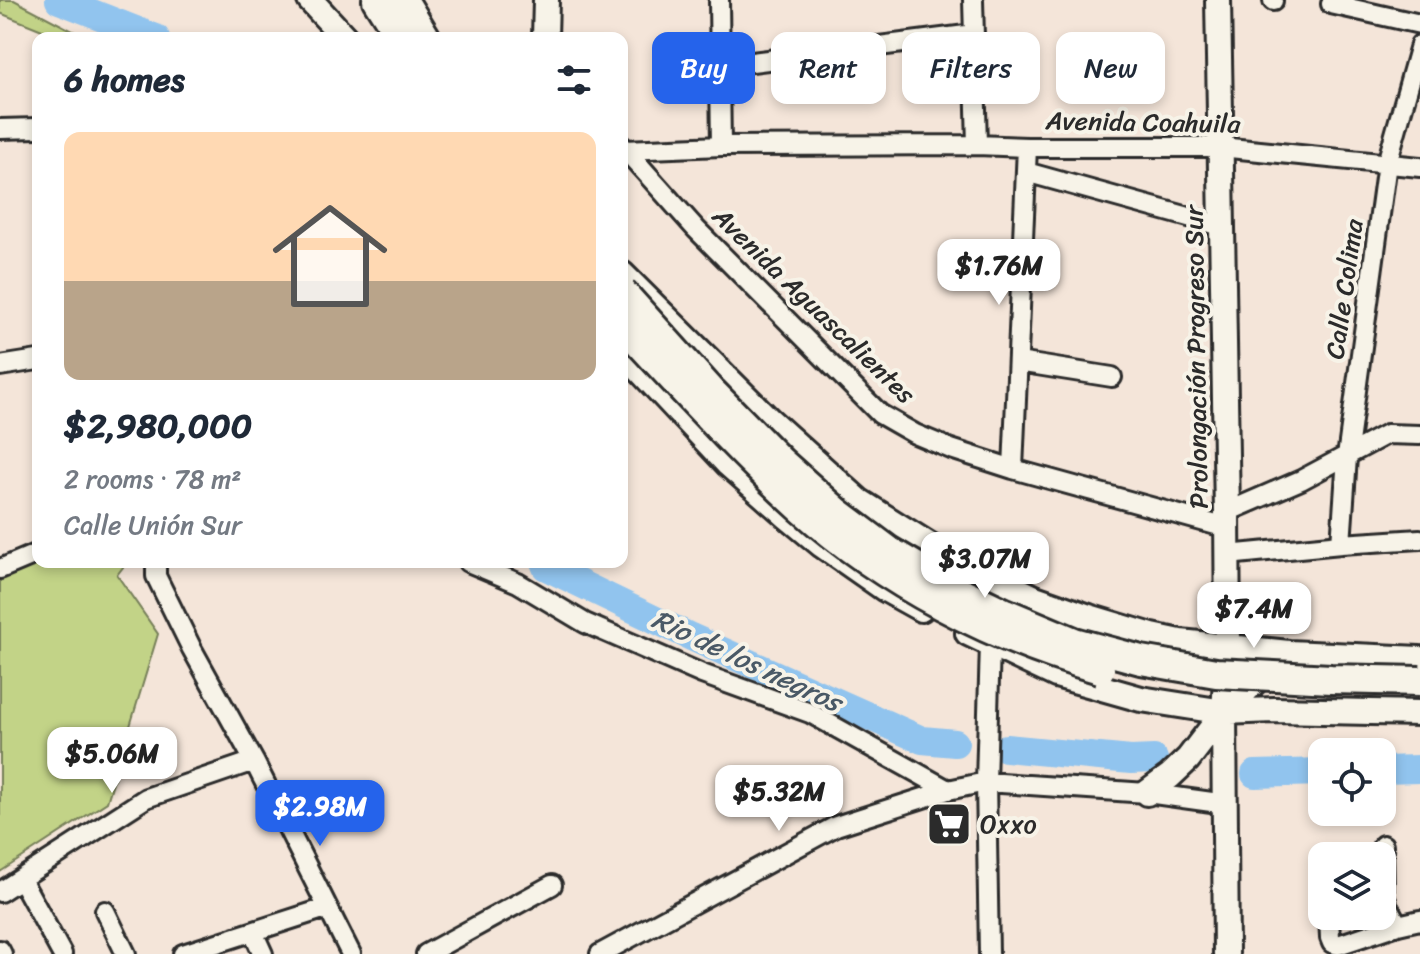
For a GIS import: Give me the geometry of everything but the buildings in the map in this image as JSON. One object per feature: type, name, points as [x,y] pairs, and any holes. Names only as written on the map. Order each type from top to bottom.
[{"type":"main road","points":[[377,0],[397,32]]},
{"type":"main road","points":[[403,0],[422,32]]},
{"type":"main road","points":[[628,299],[761,442],[837,512],[889,551],[947,585],[1005,613],[1074,642],[1141,660],[1216,673],[1420,681]]},
{"type":"main road","points":[[628,330],[802,509],[865,559],[977,623],[1057,657],[1137,679],[1206,689],[1420,698]]},
{"type":"street","points":[[310,0],[339,32]]},
{"type":"street","points":[[545,32],[546,0]]},
{"type":"street","points":[[719,0],[719,32]]},
{"type":"street","points":[[973,0],[974,32]]},
{"type":"street","name":"Prolongación Progreso Sur","points":[[1218,0],[1227,520],[1228,646],[1224,712],[1226,954]]},
{"type":"street","points":[[1331,4],[1420,24]]},
{"type":"street","points":[[755,62],[902,43]]},
{"type":"street","name":"Calle Colima","points":[[1341,544],[1347,457],[1387,163],[1420,45]]},
{"type":"street","points":[[720,104],[721,146]]},
{"type":"street","points":[[976,104],[977,145]]},
{"type":"street","points":[[0,129],[32,128]]},
{"type":"street","points":[[1013,469],[1027,147]]},
{"type":"street","name":"Avenida Coahuila","points":[[628,148],[1220,147],[1420,167]]},
{"type":"street","name":"Avenida Aguascalientes","points":[[628,152],[696,229],[880,414],[915,434],[951,449],[1013,469],[1227,520]]},
{"type":"street","points":[[1026,172],[1221,226]]},
{"type":"street","points":[[628,280],[769,420],[859,501],[916,539],[1035,598],[1089,617],[1180,642],[1289,653],[1420,659]]},
{"type":"street","points":[[628,357],[728,464],[822,545],[915,606],[1056,675],[1141,699],[1224,712],[1420,713]]},
{"type":"street","points":[[0,366],[32,361]]},
{"type":"street","points":[[1018,362],[1112,377]]},
{"type":"street","points":[[1227,520],[1387,434],[1420,435]]},
{"type":"street","points":[[1227,555],[1420,539]]},
{"type":"street","points":[[915,606],[934,601],[944,592],[947,567],[940,552]]},
{"type":"street","points":[[0,569],[32,556]]},
{"type":"street","points":[[482,568],[518,583],[585,623],[702,674],[810,713],[948,790]]},
{"type":"street","points":[[156,569],[192,649],[254,761],[351,954]]},
{"type":"street","points":[[989,954],[986,782],[991,634],[998,620],[1015,607],[1035,598]]},
{"type":"street","points":[[1180,642],[1224,712]]},
{"type":"street","points":[[1175,704],[1228,646]]},
{"type":"street","points":[[1228,646],[1251,685],[1274,710]]},
{"type":"street","points":[[1147,793],[1188,759],[1224,712],[1289,653]]},
{"type":"street","points":[[1365,712],[1367,657]]},
{"type":"street","points":[[0,892],[146,798],[254,761]]},
{"type":"street","points":[[600,954],[836,826],[948,790],[986,782],[1147,793],[1226,804]]},
{"type":"street","points":[[21,879],[62,954]]},
{"type":"street","points":[[426,954],[552,885]]},
{"type":"street","points":[[183,954],[326,908]]},
{"type":"street","points":[[105,911],[126,954]]},
{"type":"street","points":[[1396,921],[1398,925],[1420,920]]},
{"type":"street","points":[[1330,930],[1332,943],[1338,945],[1383,930]]},
{"type":"street","points":[[253,932],[263,954]]},
{"type":"green space","points":[[0,0],[14,0],[75,32],[47,32],[0,13]]},
{"type":"green space","points":[[32,564],[32,568],[122,568],[117,575],[158,634],[107,802],[0,872],[0,576]]},
{"type":"waterway","name":"Rio de los negros","points":[[59,0],[141,32]]},
{"type":"waterway","name":"Rio de los negros","points":[[548,568],[691,637],[922,740],[955,743]]},
{"type":"waterway","name":"Rio de los negros","points":[[1006,748],[1131,760],[1154,759]]},
{"type":"waterway","name":"Rio de los negros","points":[[1396,770],[1420,769]]},
{"type":"waterway","name":"Rio de los negros","points":[[1255,774],[1308,772]]},
{"type":"place","name":"Oxxo","points":[[949,824]]}]
